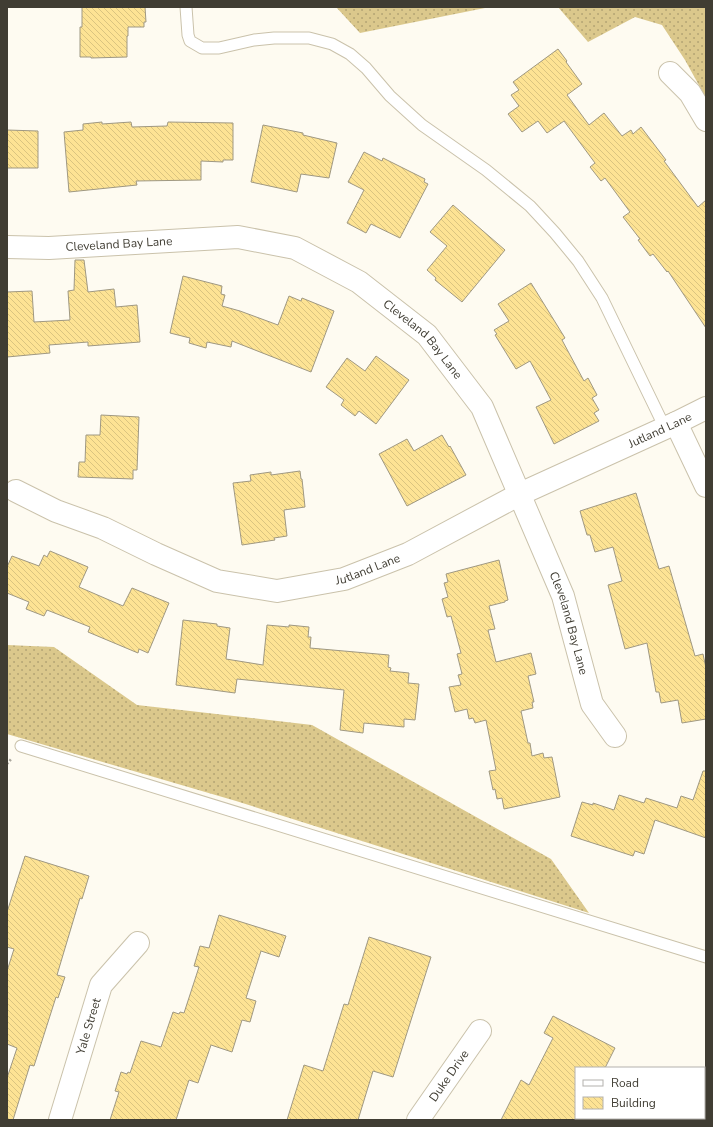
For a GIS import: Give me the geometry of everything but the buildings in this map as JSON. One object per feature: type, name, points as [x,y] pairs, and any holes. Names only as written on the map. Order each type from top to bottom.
[{"type":"street","points":[[670,73],[690,93],[706,120]]},
{"type":"street","name":"Cleveland Bay Lane","points":[[7,246],[49,248],[238,237],[295,248],[360,282],[427,335],[482,407],[563,596],[592,704],[615,736]]},
{"type":"street","name":"Jutland Lane","points":[[16,491],[56,511],[104,528],[156,554],[217,581],[277,591],[344,579],[408,554],[520,494],[706,408]]},
{"type":"street","points":[[671,425],[706,486]]},
{"type":"street","name":"Yale Street","points":[[60,1120],[102,985],[138,943]]},
{"type":"street","name":"Duke Drive","points":[[418,1120],[480,1031]]},
{"type":"lane","points":[[186,7],[188,35],[190,41],[202,48],[219,48],[254,40],[274,38],[309,38],[332,44],[350,54],[366,68],[390,96],[422,125],[486,170],[524,201],[556,233],[578,261],[602,298],[671,425]]},
{"type":"lane","points":[[21,746],[706,956]]},
{"type":"shaded area","points":[[336,7],[490,7],[360,33]]},
{"type":"shaded area","points":[[558,7],[706,7],[706,98],[685,60],[662,25],[635,17],[588,42]]},
{"type":"shaded area","points":[[7,645],[54,647],[137,705],[312,725],[551,859],[589,913],[236,801],[7,734]]}]
